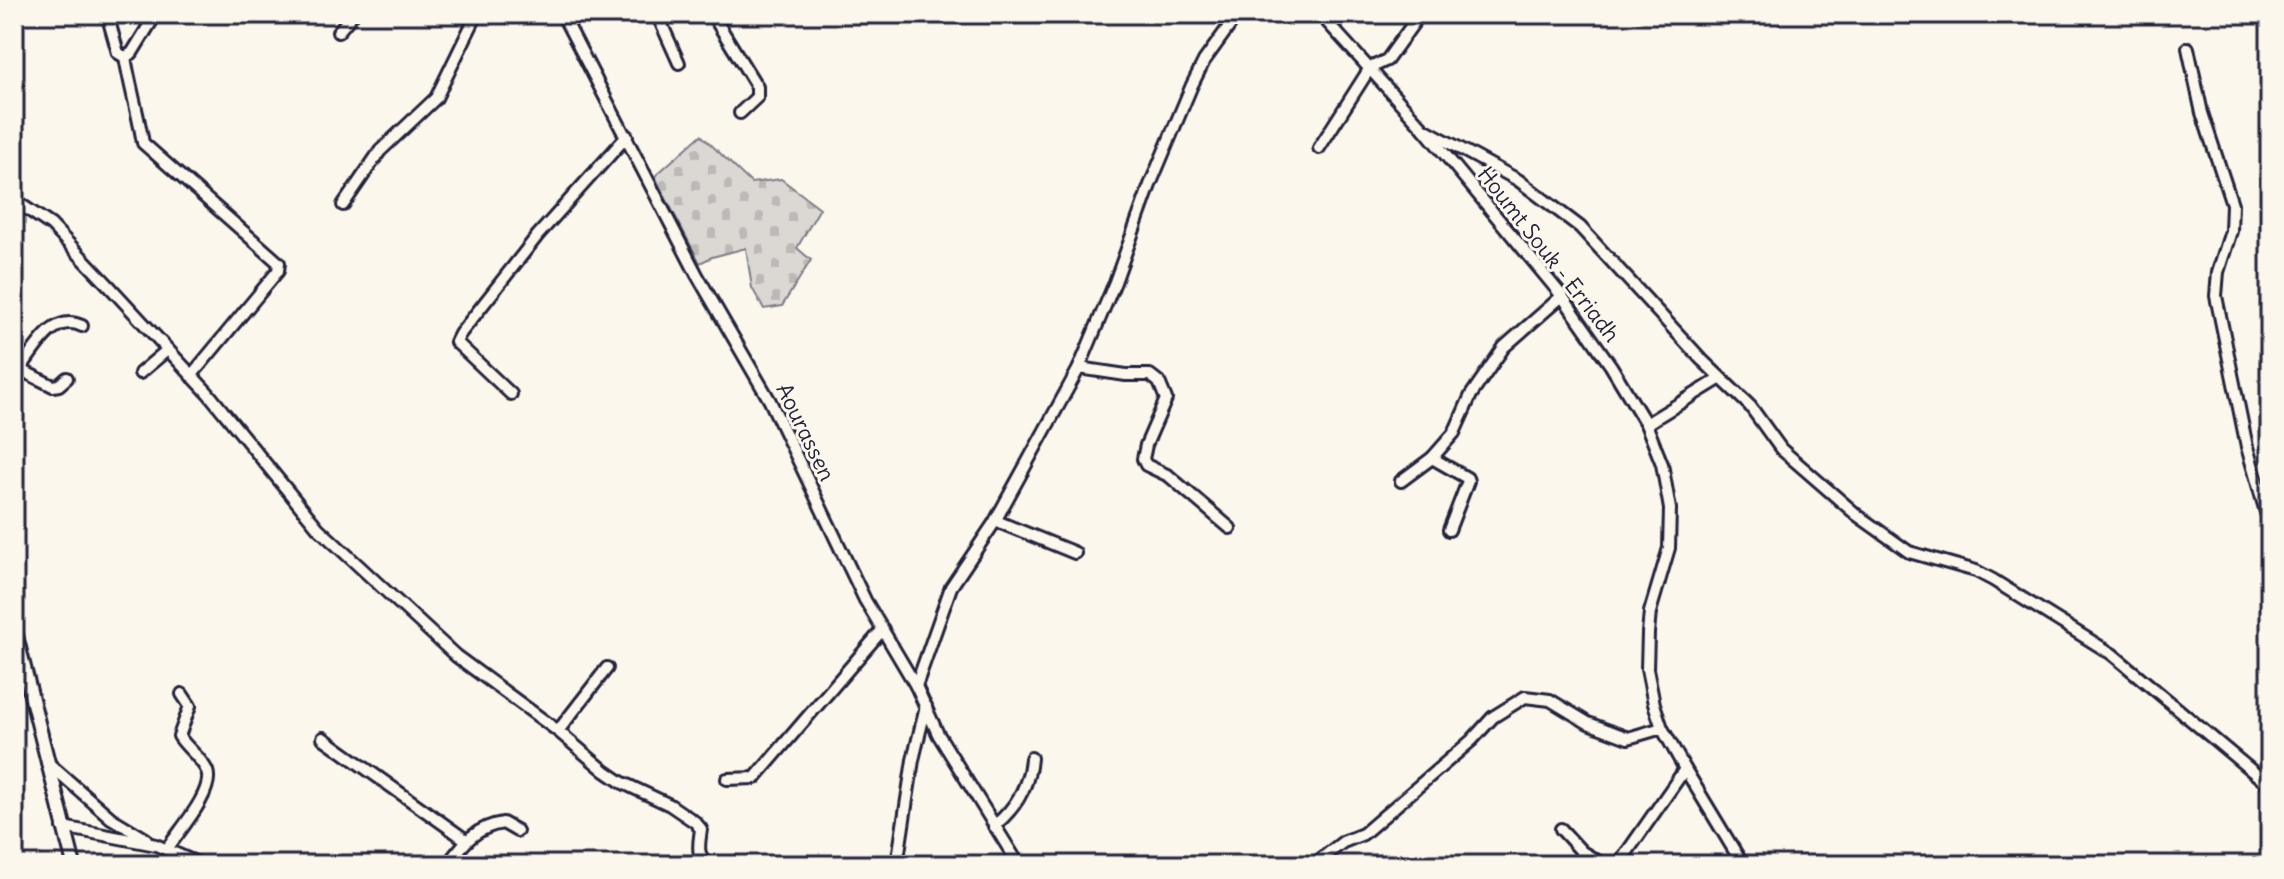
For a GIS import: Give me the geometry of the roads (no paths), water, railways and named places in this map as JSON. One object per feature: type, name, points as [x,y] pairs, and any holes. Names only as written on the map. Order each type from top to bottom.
[{"type":"main road","points":[[14,628],[74,865]]},
{"type":"street","points":[[107,14],[118,53],[125,57]]},
{"type":"street","points":[[125,57],[132,53],[156,14]]},
{"type":"street","points":[[338,32],[353,14]]},
{"type":"street","points":[[343,205],[380,151],[436,98],[477,14]]},
{"type":"street","name":"Aourassen","points":[[562,14],[697,275],[770,401],[856,582],[916,686],[938,734],[1019,865]]},
{"type":"street","points":[[657,14],[679,63]]},
{"type":"street","points":[[712,14],[757,87],[757,97],[740,113]]},
{"type":"street","points":[[916,686],[951,587],[996,521],[1079,368],[1192,85],[1204,61],[1230,25],[1233,14]]},
{"type":"street","name":"Houmt Souk - Erriadh","points":[[1320,14],[1424,129],[1562,296],[1611,366],[1646,424],[1662,464],[1670,509],[1669,548],[1650,612],[1648,633],[1647,669],[1654,704],[1662,728],[1743,865]]},
{"type":"street","points":[[1319,148],[1370,68],[1387,60],[1420,14]]},
{"type":"street","points":[[2188,48],[2202,113],[2230,196],[2231,231],[2218,272],[2216,296],[2247,447],[2270,526]]},
{"type":"street","points":[[125,57],[143,143],[279,263],[278,271],[191,376]]},
{"type":"street","points":[[1424,129],[1518,180],[1580,227],[1750,406],[1781,449],[1886,537],[1909,552],[1976,571],[2112,654],[2270,786]]},
{"type":"street","points":[[511,394],[456,342],[538,235],[627,136]]},
{"type":"street","points":[[14,200],[51,225],[191,376],[318,528],[456,656],[621,782],[670,805],[695,822],[701,829],[698,853],[703,861],[711,865]]},
{"type":"street","points":[[1401,481],[1432,458],[1454,433],[1471,395],[1504,347],[1562,296]]},
{"type":"street","points":[[67,378],[53,386],[17,368],[57,325],[66,322],[82,326]]},
{"type":"street","points":[[140,373],[166,351]]},
{"type":"street","points":[[1079,368],[1155,378],[1166,399],[1143,459],[1146,465],[1169,476],[1230,528]]},
{"type":"street","points":[[1646,424],[1721,378]]},
{"type":"street","points":[[1432,458],[1468,481],[1449,530]]},
{"type":"street","points":[[996,521],[1075,553]]},
{"type":"street","points":[[727,779],[755,778],[883,629]]},
{"type":"street","points":[[558,731],[607,668]]},
{"type":"street","points":[[161,847],[202,797],[208,779],[205,767],[179,736],[190,706],[182,694]]},
{"type":"street","points":[[1313,865],[1343,842],[1363,834],[1472,740],[1493,717],[1525,697],[1550,700],[1588,723],[1628,738],[1662,728]]},
{"type":"street","points":[[897,865],[913,760],[926,706]]},
{"type":"street","points":[[323,738],[466,840]]},
{"type":"street","points":[[994,826],[1009,814],[1021,795],[1029,779],[1031,758]]},
{"type":"street","points":[[47,762],[111,818],[161,847],[202,865]]},
{"type":"street","points":[[1618,865],[1685,769]]},
{"type":"street","points":[[447,865],[466,840],[480,829],[503,823],[517,831]]},
{"type":"street","points":[[63,827],[161,847]]},
{"type":"street","points":[[1561,829],[1582,852],[1604,865]]}]
